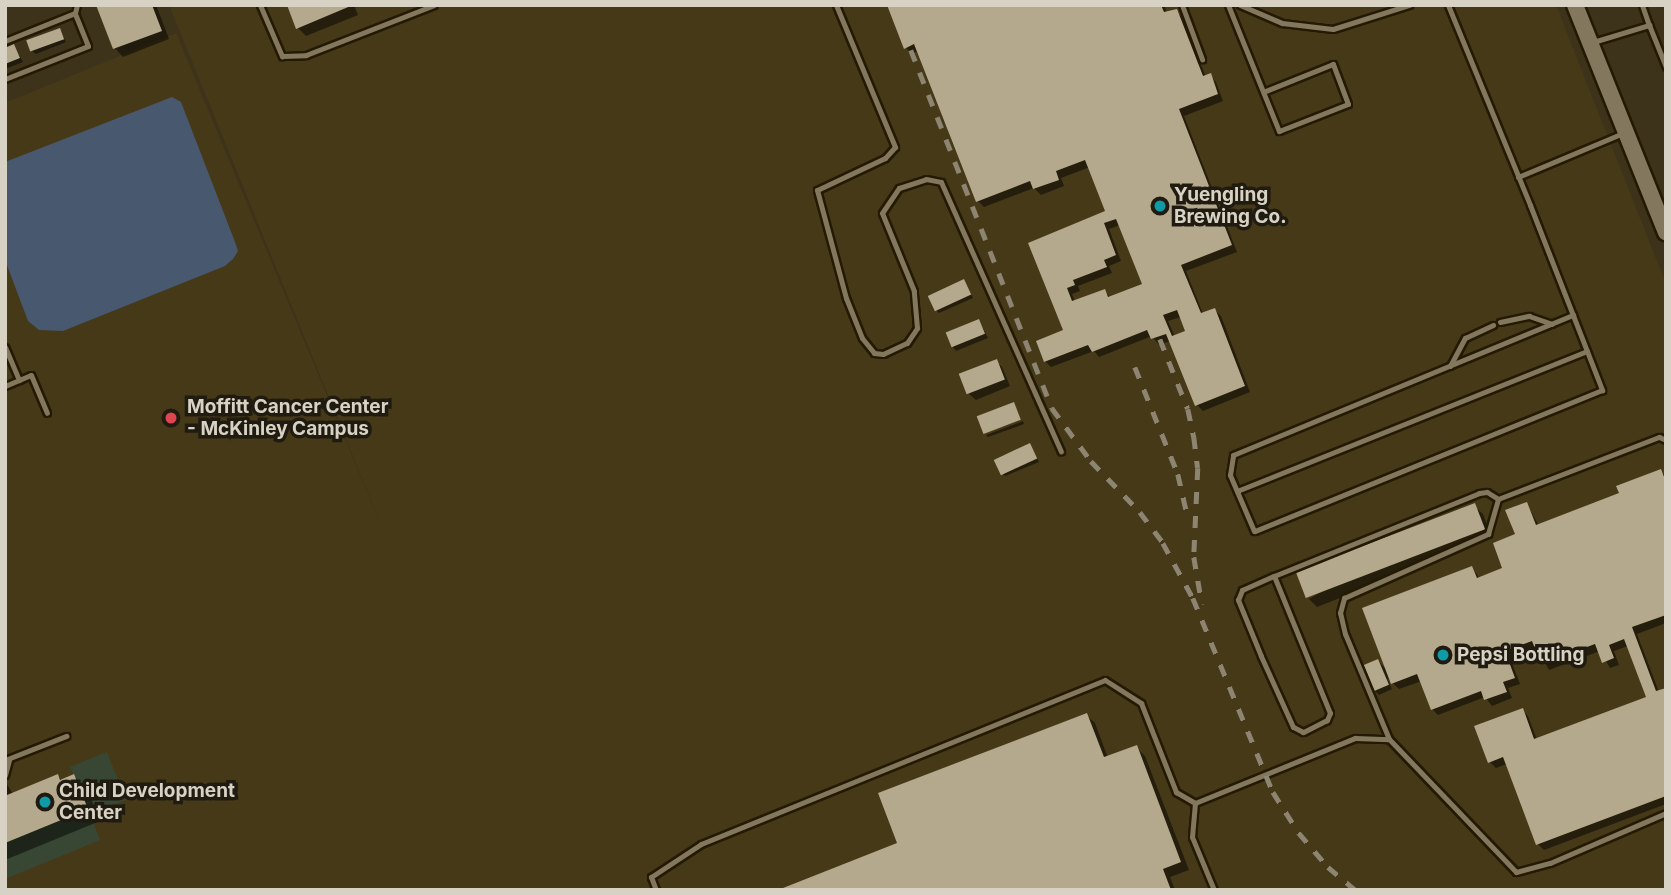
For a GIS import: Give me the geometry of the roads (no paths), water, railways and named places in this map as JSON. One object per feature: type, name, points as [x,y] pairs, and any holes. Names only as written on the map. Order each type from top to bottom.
[{"type":"main road","points":[[1575,5],[1666,232]]},
{"type":"lane","points":[[5,79],[88,46],[75,13],[77,5]]},
{"type":"lane","points":[[260,5],[282,56],[306,55],[434,5]]},
{"type":"lane","points":[[836,5],[895,147],[885,158],[817,190],[846,298],[862,338],[874,353],[883,354],[907,342],[917,328],[914,291],[882,213],[899,188],[926,179],[941,181],[1060,451]]},
{"type":"lane","points":[[1182,5],[1202,59]]},
{"type":"lane","points":[[1228,5],[1263,92],[1279,131],[1348,104],[1333,64],[1263,92]]},
{"type":"lane","points":[[1240,5],[1282,23],[1333,29],[1409,5]]},
{"type":"lane","points":[[1448,5],[1518,177],[1573,315],[1602,390],[1254,531],[1230,475],[1233,455],[1573,315]]},
{"type":"lane","points":[[1642,5],[1666,67]]},
{"type":"lane","points":[[5,41],[75,13]]},
{"type":"lane","points":[[1590,43],[1649,25]]},
{"type":"lane","points":[[1518,177],[1626,132]]},
{"type":"lane","points":[[1500,322],[1529,316],[1552,324]]},
{"type":"lane","points":[[1450,366],[1465,338],[1493,325]]},
{"type":"lane","points":[[5,346],[19,380]]},
{"type":"lane","points":[[1237,491],[1587,351]]},
{"type":"lane","points":[[5,386],[32,375],[47,413]]},
{"type":"lane","points":[[1498,499],[1659,437],[1666,440]]},
{"type":"lane","points":[[1275,576],[1330,713],[1327,720],[1303,732],[1293,727],[1238,600],[1238,594],[1275,576],[1479,493],[1487,492],[1498,499]]},
{"type":"lane","points":[[1498,499],[1488,534],[1344,598],[1340,612],[1345,634],[1389,739],[1516,872],[1550,863],[1666,813]]},
{"type":"lane","points":[[656,890],[651,877],[701,844],[1105,680],[1141,703],[1176,792],[1195,803]]},
{"type":"lane","points":[[5,775],[7,760],[66,736]]},
{"type":"lane","points":[[1195,803],[1355,738],[1389,739]]},
{"type":"lane","points":[[1195,803],[1192,837],[1214,890]]},
{"type":"water","points":[[172,97],[181,102],[238,251],[225,266],[63,331],[39,330],[28,321],[5,260],[5,162]]},
{"type":"railway","points":[[911,50],[1052,408],[1091,461],[1140,512],[1163,543],[1193,598],[1273,792],[1299,833],[1328,867],[1355,890]]},
{"type":"railway","points":[[1160,339],[1188,409],[1194,437],[1198,468],[1194,557],[1202,604]]},
{"type":"railway","points":[[1135,367],[1178,474],[1188,518]]},
{"type":"place","name":"Yuengling Brewing Co.","points":[[1160,206]]},
{"type":"place","name":"Moffitt Cancer Center - McKinley Campus","points":[[171,418]]},
{"type":"place","name":"Pepsi Bottling","points":[[1443,655]]},
{"type":"place","name":"Child Development Center","points":[[45,802]]}]
